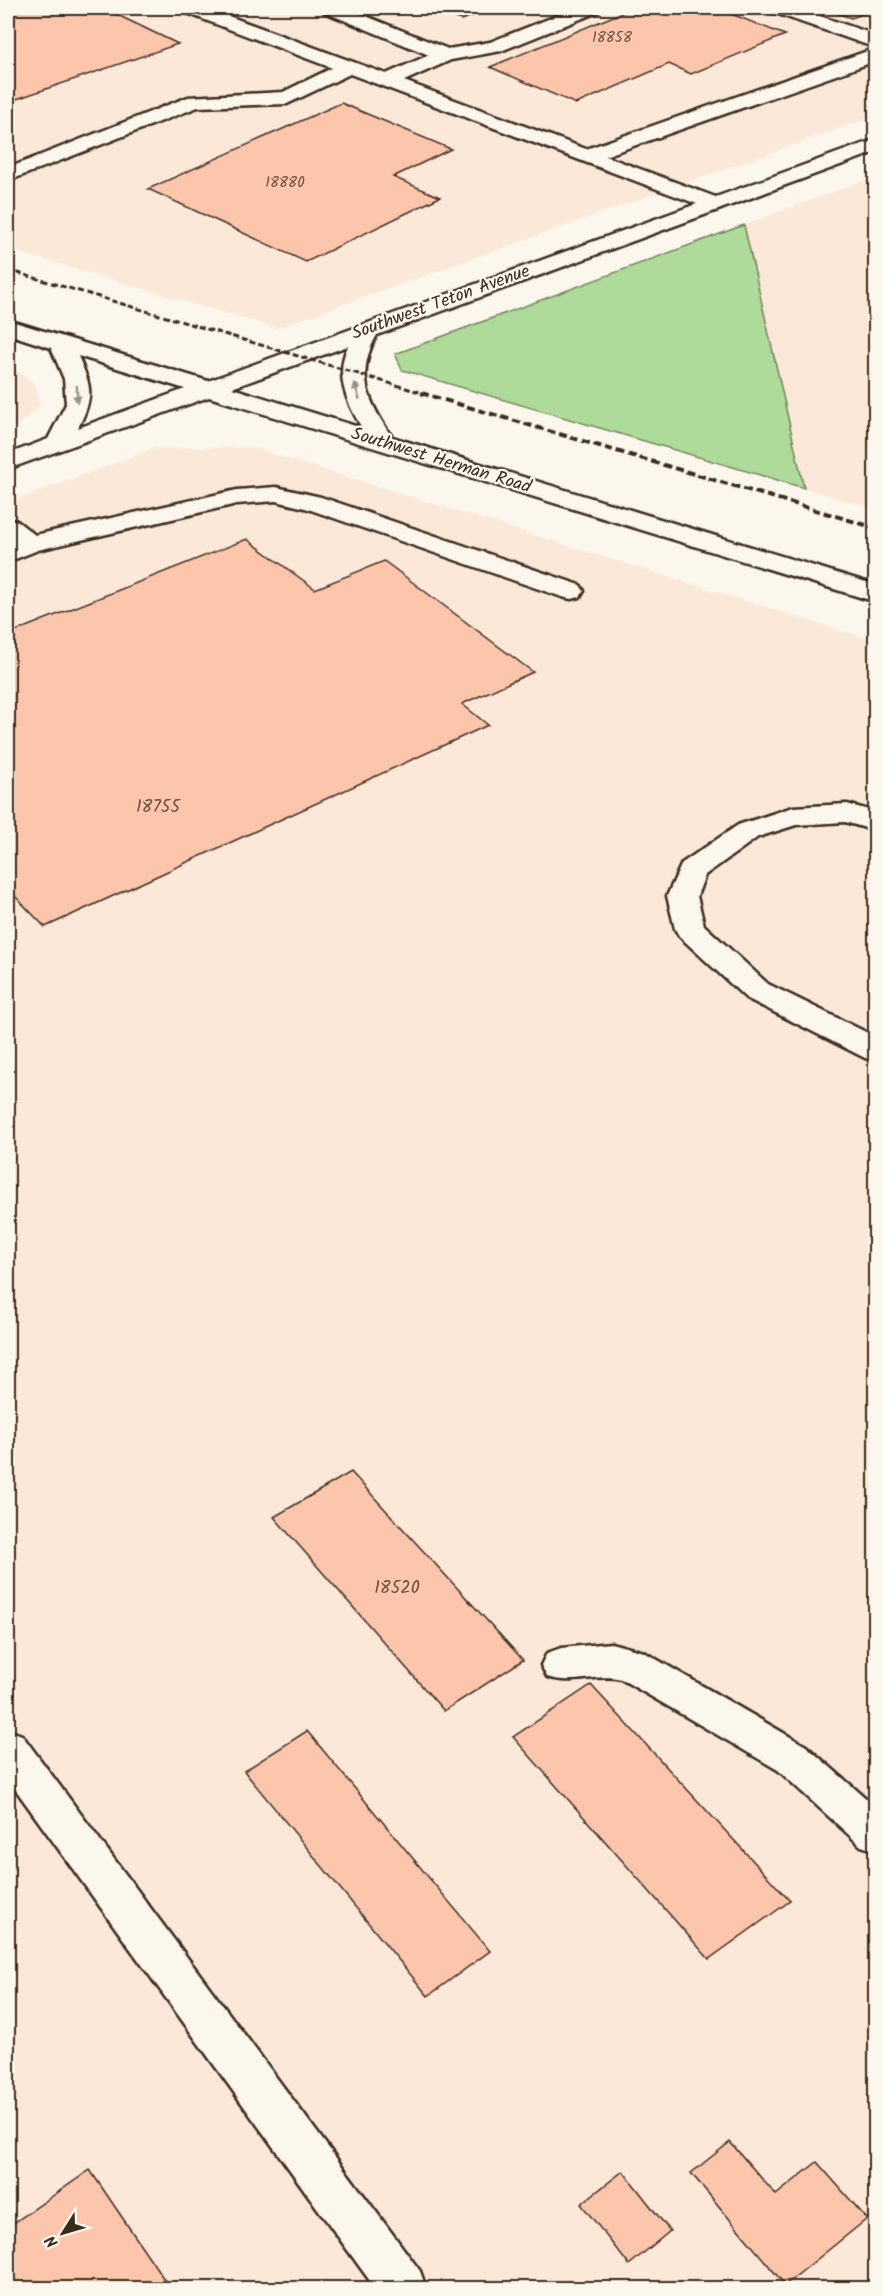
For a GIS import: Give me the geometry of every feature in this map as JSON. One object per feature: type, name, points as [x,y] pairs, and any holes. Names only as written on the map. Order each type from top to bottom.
[{"type":"main road","points":[[191,8],[713,204]]},
{"type":"main road","points":[[331,8],[446,55]]},
{"type":"main road","points":[[387,81],[446,55],[494,47],[591,8]]},
{"type":"main road","points":[[779,8],[876,42]]},
{"type":"main road","points":[[586,156],[876,54]]},
{"type":"main road","points":[[8,175],[195,101],[287,98],[350,67]]},
{"type":"main road","name":"Southwest Teton Avenue","points":[[8,462],[876,145]]},
{"type":"main road","name":"Southwest Herman Road","points":[[8,327],[876,594]]},
{"type":"main road","points":[[369,329],[356,353],[352,372],[357,394],[366,415],[384,443]]},
{"type":"main road","points":[[58,443],[78,404],[76,379],[61,344]]},
{"type":"main road","points":[[8,526],[19,549],[237,497],[276,494],[312,502],[571,591]]},
{"type":"main road","points":[[872,1050],[757,992],[690,929],[682,896],[692,870],[748,831],[804,815],[847,813],[876,822]]},
{"type":"main road","points":[[561,1665],[611,1660],[630,1664],[792,1758],[876,1833]]},
{"type":"main road","points":[[8,1747],[404,2289]]},
{"type":"shaded area","points":[[8,8],[875,8],[875,116],[276,328],[8,249]]},
{"type":"shaded area","points":[[875,176],[875,509],[804,488],[744,225]]},
{"type":"shaded area","points":[[8,364],[35,385],[40,406],[17,425],[8,429]]},
{"type":"shaded area","points":[[250,447],[875,641],[875,2288],[8,2288],[8,503],[155,448]]},
{"type":"green space","points":[[744,225],[804,488],[402,370],[395,354]]},
{"type":"building","points":[[14,8],[103,8],[178,44],[8,102],[8,10]]},
{"type":"building","points":[[431,8],[494,8],[461,20]]},
{"type":"building","points":[[633,8],[716,8],[785,35],[691,74],[669,64],[576,104],[490,67]]},
{"type":"building","points":[[822,8],[876,8],[876,10],[851,18]]},
{"type":"building","points":[[341,103],[451,149],[393,177],[440,197],[306,262],[148,189]]},
{"type":"building","points":[[247,539],[315,589],[384,561],[533,672],[462,704],[488,725],[45,927],[8,889],[8,634]]},
{"type":"building","points":[[351,1472],[523,1660],[444,1711],[274,1517]]},
{"type":"building","points":[[591,1685],[790,1901],[709,1959],[513,1737]]},
{"type":"building","points":[[307,1731],[490,1951],[428,1996],[244,1771]]},
{"type":"building","points":[[730,2142],[776,2195],[817,2162],[867,2219],[785,2285],[691,2173]]},
{"type":"building","points":[[90,2170],[170,2288],[8,2288],[8,2227]]},
{"type":"building","points":[[623,2171],[670,2231],[629,2265],[581,2204]]},
{"type":"railway","points":[[8,270],[426,394]]},
{"type":"railway","points":[[421,393],[876,528]]}]
